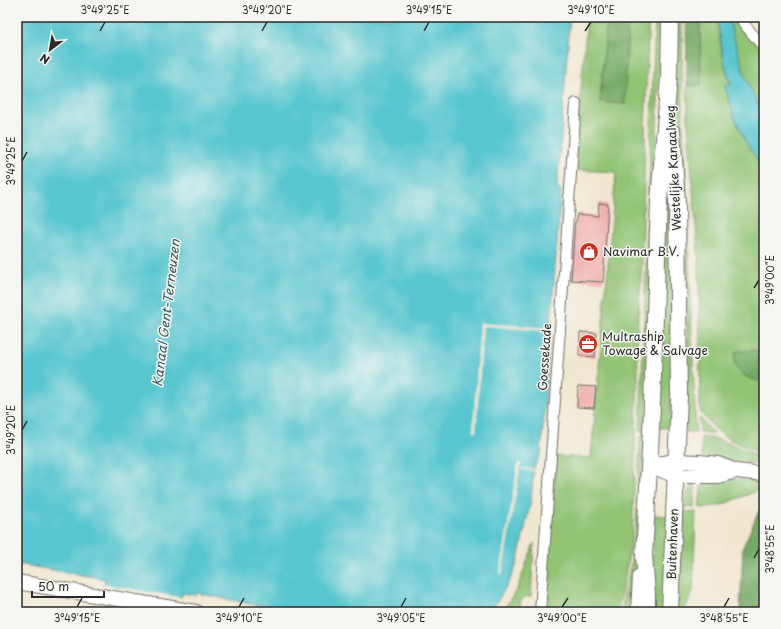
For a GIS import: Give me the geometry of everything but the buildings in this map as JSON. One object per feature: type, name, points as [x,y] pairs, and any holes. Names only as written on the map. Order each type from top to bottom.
[{"type":"main road","name":"Westelijke Kanaalweg","points":[[650,465],[659,201],[669,77],[670,17]]},
{"type":"main road","name":"Westelijke Kanaalweg","points":[[669,77],[677,202],[679,397],[676,468]]},
{"type":"main road","points":[[647,612],[644,556],[650,465],[676,468],[718,464],[736,471],[764,474]]},
{"type":"main road","name":"Buitenhaven","points":[[670,612],[676,468]]},
{"type":"main road","points":[[638,612],[640,569],[644,556]]},
{"type":"main road","points":[[17,582],[190,611]]},
{"type":"street","points":[[740,17],[744,25],[764,48]]},
{"type":"street","name":"Goessekade","points":[[540,612],[576,103]]},
{"type":"green space","points":[[587,17],[607,17],[600,102],[627,34],[628,17],[649,17],[642,266],[637,331],[638,374],[632,539],[618,612],[544,612],[556,456],[591,458],[616,172],[574,170]]},
{"type":"green space","points":[[607,17],[628,17],[625,104],[600,102]]},
{"type":"green space","points":[[655,17],[661,17],[646,431],[640,431]]},
{"type":"green space","points":[[676,17],[682,17],[683,128],[696,432],[686,432],[686,240],[679,174]]},
{"type":"green space","points":[[686,17],[700,17],[701,85],[687,85]]},
{"type":"green space","points":[[700,17],[717,17],[724,60],[731,85],[725,87],[734,116],[746,142],[764,170],[764,352],[762,351],[735,358],[740,372],[749,378],[764,381],[764,453],[734,442],[721,434],[703,416],[700,410],[699,264],[688,126],[687,85],[701,85]]},
{"type":"green space","points":[[728,17],[738,17],[764,53],[764,118],[745,76]]},
{"type":"green space","points":[[665,202],[669,203],[672,272],[671,428],[657,428]]},
{"type":"green space","points":[[755,350],[764,352],[764,381],[751,379],[743,375],[739,372],[735,364],[736,351]]},
{"type":"green space","points":[[699,418],[701,419],[714,434],[700,432]]},
{"type":"green space","points":[[646,434],[640,504],[637,502],[640,437]]},
{"type":"green space","points":[[701,437],[717,439],[764,458],[764,465],[702,457]]},
{"type":"green space","points":[[730,479],[764,481],[764,488],[722,505],[702,508],[699,507],[702,482]]},
{"type":"green space","points":[[695,483],[694,508],[683,507],[688,491]]},
{"type":"green space","points":[[764,501],[764,612],[740,612],[743,547]]},
{"type":"green space","points":[[637,509],[642,509],[634,612],[622,612],[624,595],[634,550]]},
{"type":"green space","points":[[683,511],[696,512],[693,591],[684,612],[676,612]]},
{"type":"green space","points":[[654,515],[667,516],[664,612],[650,612]]},
{"type":"green space","points":[[534,543],[531,596],[525,597],[521,600],[519,612],[502,612],[517,589]]},
{"type":"water","name":"Kanaal Gent-Terneuzen","points":[[17,17],[570,17],[557,188],[561,190],[541,454],[534,467],[531,501],[517,564],[509,582],[491,612],[323,612],[255,605],[197,593],[196,595],[182,593],[179,612],[100,612],[105,579],[17,564]]},
{"type":"water","points":[[717,17],[728,17],[745,76],[764,118],[764,170],[746,142],[734,116],[725,86],[731,84],[724,61]]},
{"type":"pier","points":[[480,323],[551,328],[551,331],[483,326],[476,431],[473,431]]},
{"type":"pier","points":[[518,463],[521,463],[520,468],[536,469],[536,471],[520,469],[502,574],[500,574]]},
{"type":"pier","points":[[103,584],[183,598],[181,612],[117,612],[99,609]]},
{"type":"place","name":"Navimar B.V.","points":[[589,252]]},
{"type":"place","name":"Multraship Towage & Salvage","points":[[588,344]]}]
